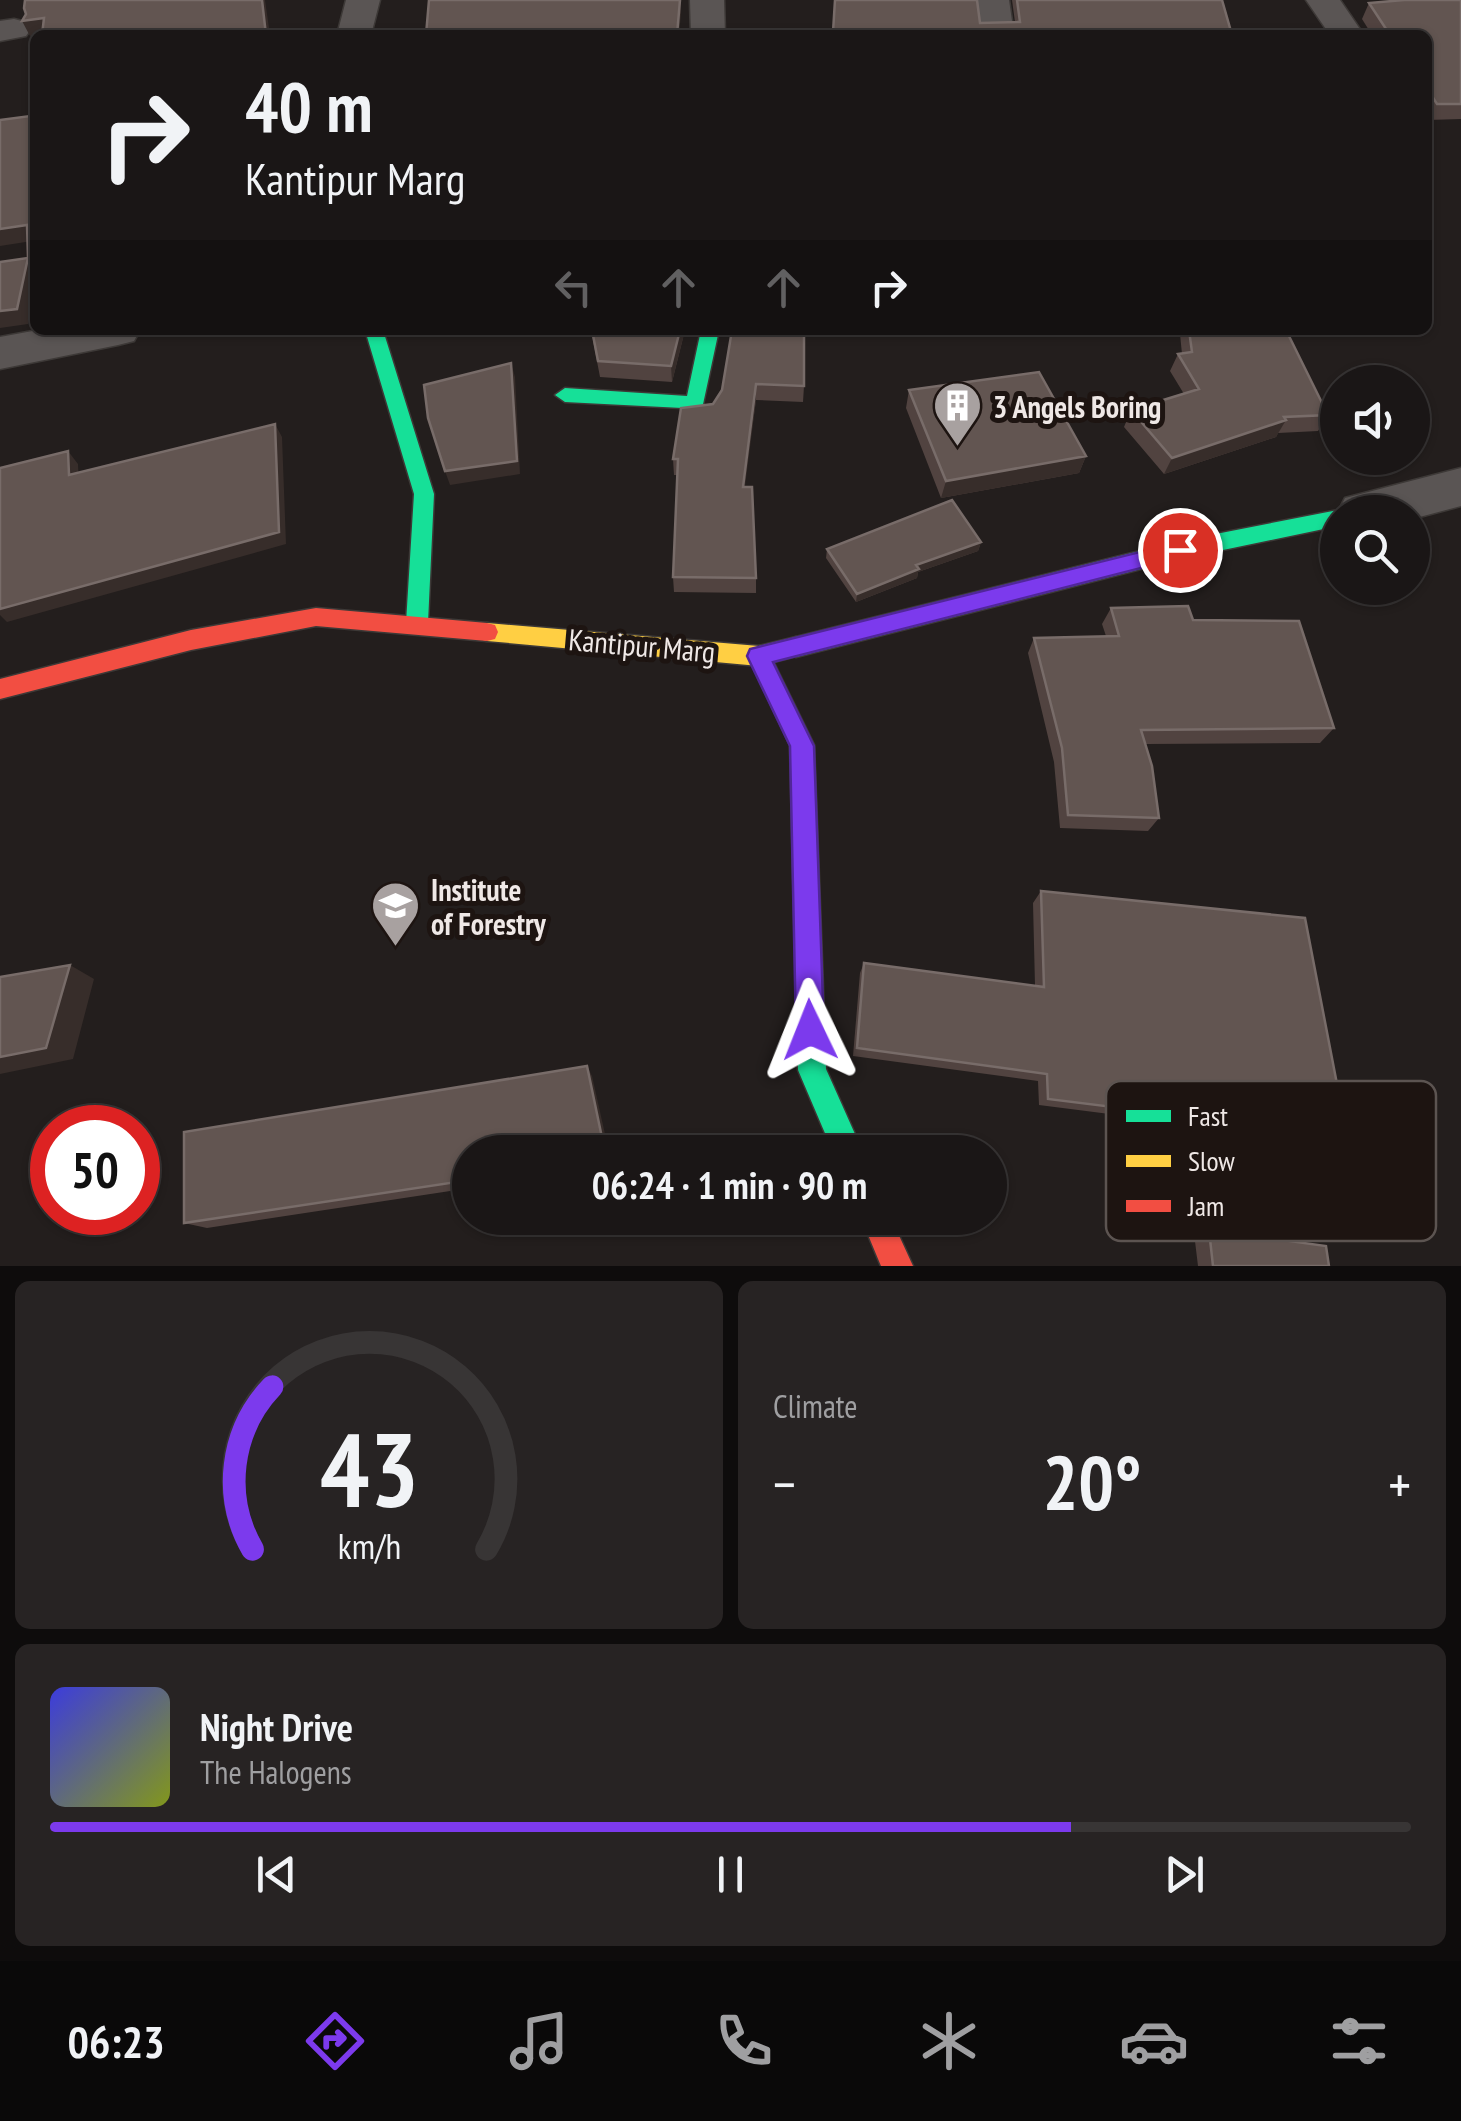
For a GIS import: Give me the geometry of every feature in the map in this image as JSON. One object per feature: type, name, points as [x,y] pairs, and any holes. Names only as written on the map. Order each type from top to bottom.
[{"type":"street","points":[[355,30],[363,0]]},
{"type":"street","points":[[707,0],[708,30]]},
{"type":"street","points":[[992,0],[996,30]]},
{"type":"street","points":[[1323,0],[1344,30]]},
{"type":"street","points":[[0,353],[92,335]]},
{"type":"street","points":[[376,335],[424,494],[418,624]]},
{"type":"street","points":[[565,395],[695,404],[709,335]]},
{"type":"street","points":[[1430,495],[1461,487]]},
{"type":"street","name":"Kantipur Marg","points":[[0,688],[191,640],[316,617],[758,656],[1180,550],[1320,522]]},
{"type":"street","points":[[758,656],[802,746],[812,1070],[841,1135]]},
{"type":"street","points":[[884,1235],[898,1266]]},
{"type":"building","points":[[25,0],[262,0],[265,30],[43,30],[44,18],[22,21]]},
{"type":"building","points":[[429,0],[680,0],[677,30],[426,30]]},
{"type":"building","points":[[835,0],[977,0],[980,23],[1020,22],[1017,0],[1222,0],[1231,30],[833,30]]},
{"type":"building","points":[[1461,0],[1461,104],[1437,104],[1432,96],[1432,30],[1387,30],[1369,3]]},
{"type":"building","points":[[30,116],[28,258],[27,225],[0,229],[0,120]]},
{"type":"building","points":[[28,258],[17,309],[0,311],[0,262]]},
{"type":"building","points":[[593,335],[679,335],[671,366],[598,361]]},
{"type":"building","points":[[731,335],[804,335],[804,386],[756,384],[743,487],[752,487],[756,578],[673,577],[678,459],[673,459],[681,408],[713,404],[722,390]]},
{"type":"building","points":[[1190,335],[1288,335],[1320,399],[1320,415],[1284,417],[1286,420],[1172,458],[1131,410],[1199,389],[1178,354],[1192,352]]},
{"type":"building","points":[[511,363],[517,461],[445,471],[428,418],[424,385]]},
{"type":"building","points":[[1039,372],[1086,456],[946,481],[909,390]]},
{"type":"building","points":[[275,424],[279,532],[0,609],[0,468],[68,451],[69,475]]},
{"type":"building","points":[[952,500],[981,542],[916,565],[919,569],[857,594],[827,549]]},
{"type":"building","points":[[1188,606],[1193,620],[1299,621],[1334,728],[1141,730],[1152,766],[1159,818],[1068,815],[1062,748],[1034,638],[1119,636],[1111,608]]},
{"type":"building","points":[[1041,891],[1305,918],[1336,1081],[1106,1081],[1106,1106],[1048,1099],[1047,1074],[857,1048],[864,963],[1044,987]]},
{"type":"building","points":[[70,965],[46,1048],[0,1057],[0,977]]},
{"type":"building","points":[[587,1066],[601,1135],[452,1135],[452,1183],[184,1223],[184,1132]]},
{"type":"building","points":[[1210,1241],[1289,1241],[1326,1246],[1329,1266],[1213,1266]]},
{"type":"traffic: fast","points":[[376,335],[424,494],[417,623]]},
{"type":"traffic: fast","points":[[565,395],[695,404],[709,335]]},
{"type":"traffic: fast","points":[[796,647],[1180,550],[1320,522]]},
{"type":"traffic: fast","points":[[759,656],[802,745],[812,1070],[841,1135]]},
{"type":"traffic: slow","points":[[487,632],[759,656],[796,647]]},
{"type":"traffic: jam","points":[[0,689],[191,640],[316,617],[487,632]]},
{"type":"traffic: jam","points":[[883,1235],[897,1266]]},
{"type":"place","name":"3 Angels Boring","points":[[958,448]]},
{"type":"place","name":"Institute of Forestry","points":[[396,948]]},
{"type":"route","points":[[810,1030],[802,746],[758,656],[1180,550]]}]
